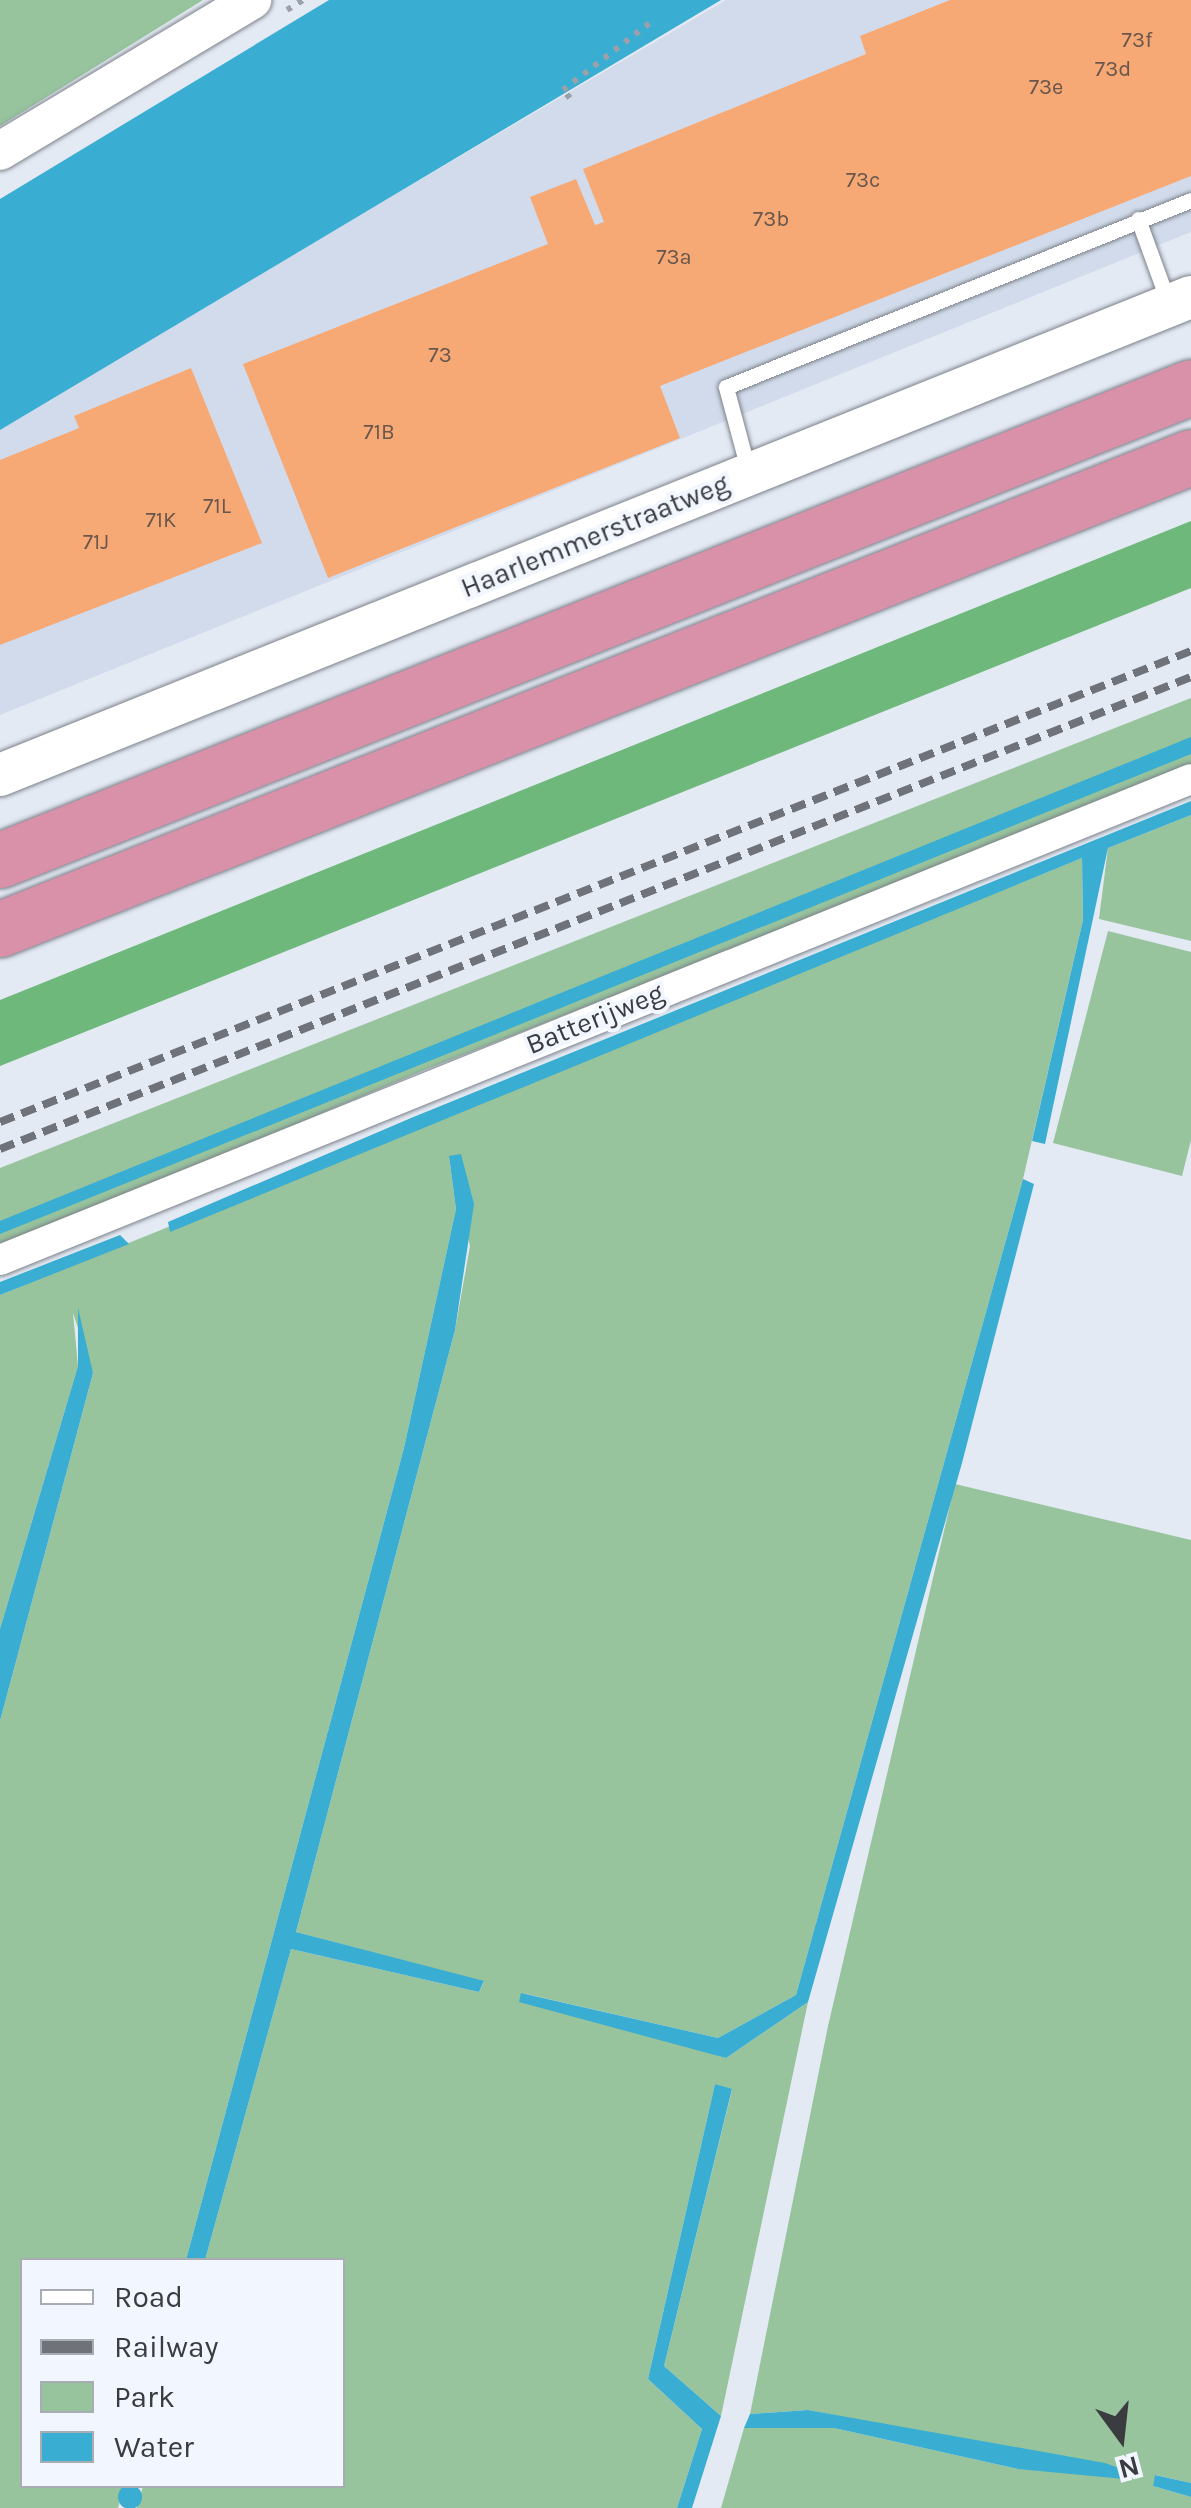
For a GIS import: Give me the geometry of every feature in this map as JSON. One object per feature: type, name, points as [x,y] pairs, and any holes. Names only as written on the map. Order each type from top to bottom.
[{"type":"highway","points":[[0,860],[1191,387]]},
{"type":"highway","points":[[0,929],[1191,456]]},
{"type":"main road","name":"Haarlemmerstraatweg","points":[[0,774],[1180,301]]},
{"type":"street","points":[[0,151],[252,0]]},
{"type":"street","name":"Batterijweg","points":[[0,1260],[1191,779]]},
{"type":"lane","points":[[749,474],[726,387],[1191,200]]},
{"type":"lane","points":[[1138,219],[1180,301]]},
{"type":"path","points":[[570,98],[563,90],[651,22]]},
{"type":"shaded area","points":[[726,0],[1191,0],[1191,232],[0,715],[0,427]]},
{"type":"green space","points":[[0,0],[203,0],[0,126]]},
{"type":"green space","points":[[1191,521],[1191,588],[0,1066],[0,1000]]},
{"type":"green space","points":[[1191,698],[1191,769],[422,1071],[0,1249],[0,1168]]},
{"type":"green space","points":[[1191,815],[1191,941],[1099,919],[1108,848]]},
{"type":"green space","points":[[1082,858],[1083,920],[1023,1179],[796,1995],[718,2038],[522,1993],[726,2058],[808,2002],[721,2416],[664,2366],[732,2090],[715,2084],[648,2379],[702,2429],[677,2508],[137,2508],[142,2488],[345,2488],[345,2258],[206,2258],[291,1949],[479,1992],[484,1982],[296,1932],[455,1330],[470,1246],[449,1156],[456,1209],[404,1448],[187,2258],[20,2258],[20,2488],[123,2488],[118,2508],[0,2508],[0,1721],[93,1373],[73,1313],[78,1366],[0,1629],[0,1295]]},
{"type":"green space","points":[[1108,931],[1191,952],[1191,1140],[1182,1176],[1053,1143]]},
{"type":"green space","points":[[955,1484],[1191,1540],[1191,2483],[1156,2475],[1153,2486],[1191,2497],[1191,2508],[721,2508],[744,2428],[834,2428],[1018,2469],[1126,2471],[808,2410],[750,2414],[828,2026]]},
{"type":"water","points":[[329,0],[721,0],[0,430],[0,199]]},
{"type":"water","points":[[1191,737],[1191,754],[0,1234],[0,1221]]},
{"type":"water","points":[[1191,801],[1191,815],[1108,848],[1045,1144],[1032,1141],[1083,920],[1082,858],[170,1232],[168,1222],[411,1118]]},
{"type":"water","points":[[461,1154],[474,1204],[455,1330],[296,1932],[484,1981],[479,1992],[291,1949],[206,2258],[187,2258],[404,1448],[456,1209],[449,1156]]},
{"type":"water","points":[[1023,1179],[1034,1184],[962,1463],[808,2002],[726,2058],[519,2002],[521,1993],[718,2038],[796,1995]]},
{"type":"water","points":[[120,1235],[129,1244],[0,1295],[0,1282]]},
{"type":"water","points":[[78,1308],[93,1373],[0,1721],[0,1629],[78,1366]]},
{"type":"water","points":[[715,2084],[732,2089],[664,2366],[721,2416],[692,2508],[677,2508],[702,2429],[648,2379]]},
{"type":"water","points":[[808,2410],[1105,2463],[1127,2471],[1124,2479],[1018,2469],[834,2428],[744,2428],[750,2414]]},
{"type":"water","points":[[1155,2475],[1191,2483],[1191,2497],[1153,2486]]},
{"type":"water","points":[[123,2488],[137,2488],[141,2501],[134,2508],[126,2508],[119,2501]]},
{"type":"building","points":[[950,0],[1191,0],[1191,176],[660,386],[680,438],[328,578],[243,364],[548,244],[530,197],[576,179],[595,225],[604,222],[583,169],[866,54],[860,36]]},
{"type":"building","points":[[191,368],[262,543],[0,645],[0,460],[79,428],[74,416]]},
{"type":"railway","points":[[0,1122],[1191,651]]},
{"type":"railway","points":[[0,1149],[1191,677]]}]
